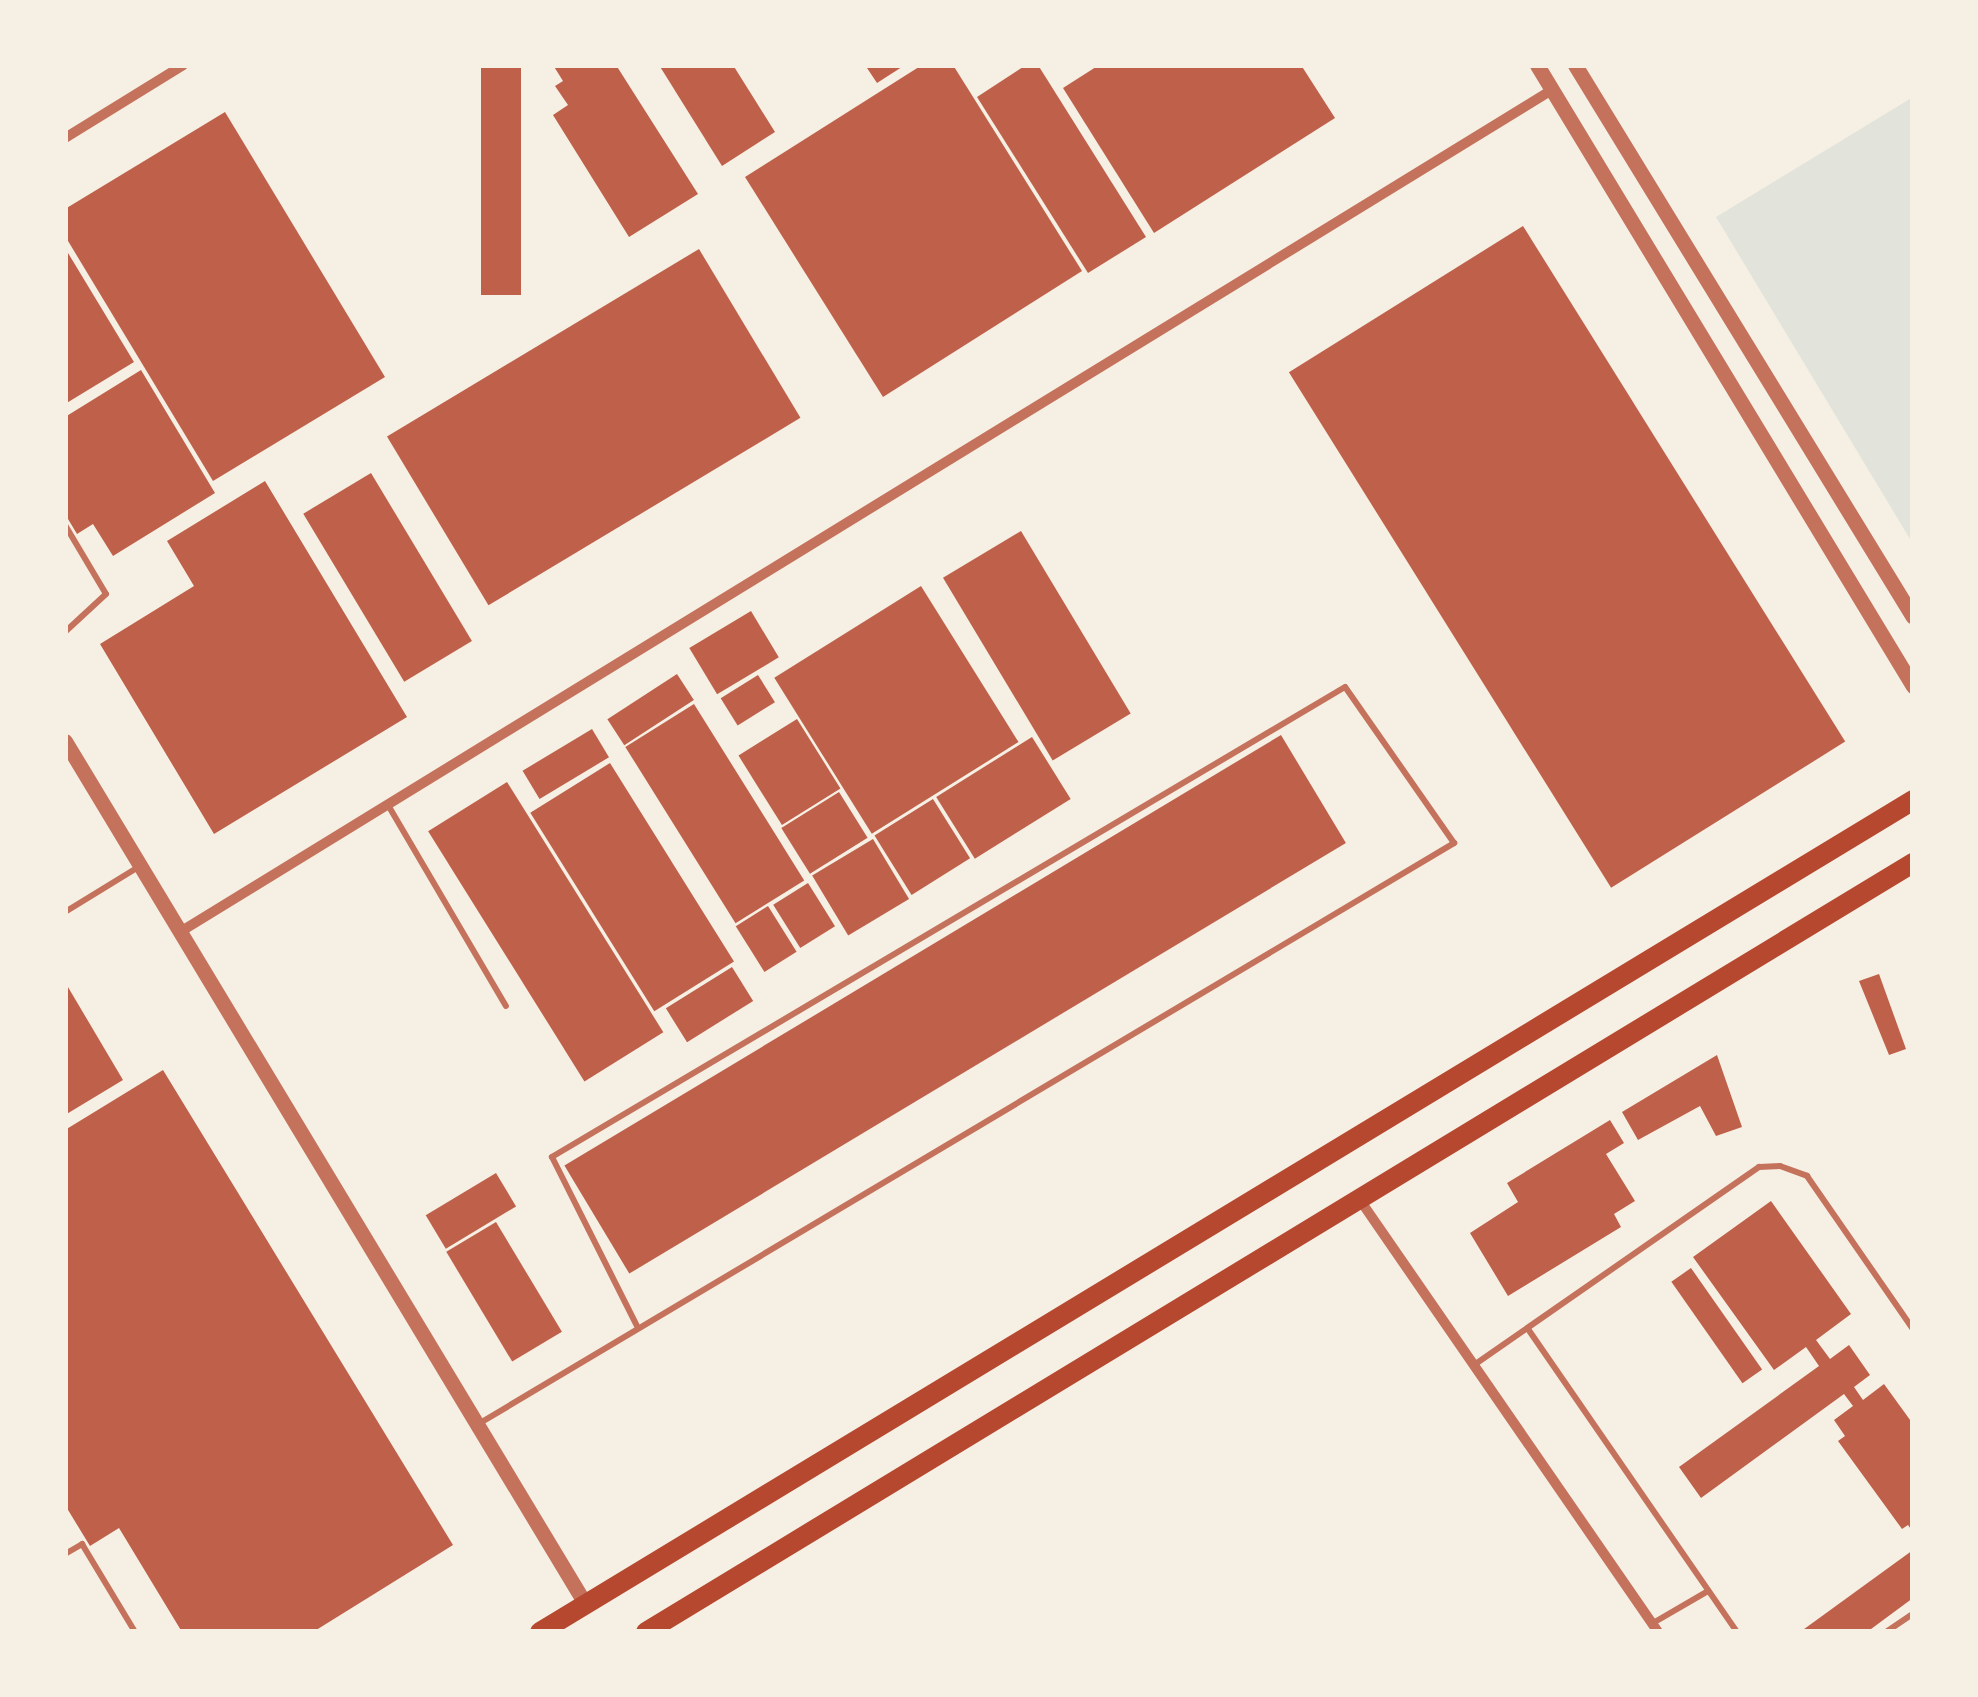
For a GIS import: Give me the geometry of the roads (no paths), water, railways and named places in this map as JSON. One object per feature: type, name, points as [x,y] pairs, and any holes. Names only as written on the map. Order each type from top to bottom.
[{"type":"main road","points":[[540,1632],[1913,800]]},
{"type":"main road","points":[[646,1632],[1913,863]]},
{"type":"street","points":[[65,138],[184,65]]},
{"type":"street","points":[[1537,65],[1913,686]]},
{"type":"street","points":[[180,932],[1552,90],[1578,69],[1913,617]]},
{"type":"street","points":[[65,740],[586,1605]]},
{"type":"street","points":[[1360,1200],[1655,1628]]},
{"type":"lane","points":[[65,525],[106,594],[65,632]]},
{"type":"lane","points":[[477,1424],[1454,843],[1345,687],[552,1157],[637,1326]]},
{"type":"lane","points":[[388,804],[506,1006]]},
{"type":"lane","points":[[65,912],[140,866]]},
{"type":"lane","points":[[1474,1365],[1759,1167],[1780,1166],[1808,1176],[1913,1328]]},
{"type":"lane","points":[[1528,1329],[1737,1632]]},
{"type":"lane","points":[[65,1554],[82,1544],[135,1632]]},
{"type":"lane","points":[[1655,1628],[1708,1591]]},
{"type":"lane","points":[[1886,1632],[1913,1614]]}]
